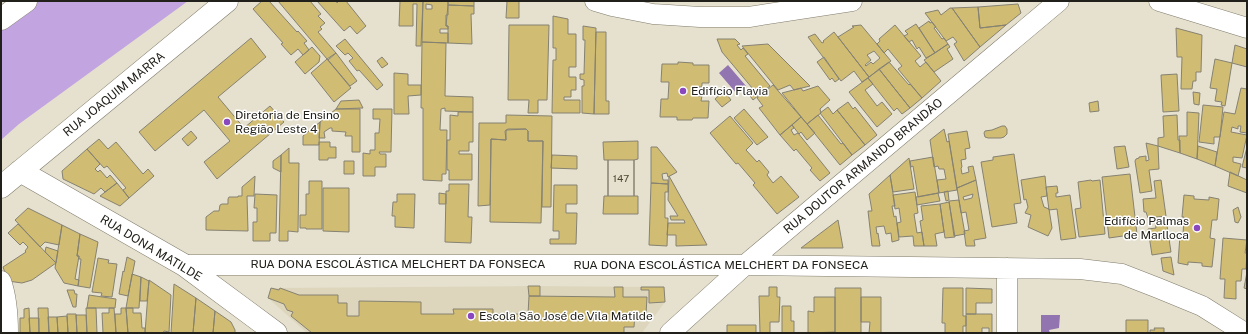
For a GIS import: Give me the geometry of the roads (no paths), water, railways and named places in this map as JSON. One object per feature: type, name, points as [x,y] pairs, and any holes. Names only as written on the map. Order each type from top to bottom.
[{"type":"main road","points":[[1,19],[26,1]]},
{"type":"main road","name":"RUA JOAQUIM MARRA","points":[[1,187],[227,1]]},
{"type":"main road","name":"RUA DONA MATILDE","points":[[20,171],[184,265],[257,326],[276,333]]},
{"type":"street","points":[[595,1],[653,14],[749,17],[852,1]]},
{"type":"street","name":"RUA DOUTOR ARMANDO BRANDÃO","points":[[670,333],[746,265],[1059,1]]},
{"type":"street","points":[[1159,1],[1247,28]]},
{"type":"street","name":"RUA DONA ESCOLÁSTICA MELCHERT DA FONSECA","points":[[184,265],[746,265],[1080,269],[1122,274],[1202,306],[1245,333]]},
{"type":"street","points":[[1007,268],[1007,333]]},
{"type":"street","points":[[1,281],[5,292],[8,311],[8,333]]},
{"type":"place","name":"Edifício Flavia","points":[[683,91]]},
{"type":"place","name":"Diretoria de Ensino Região Leste 4","points":[[227,122]]},
{"type":"place","name":"Edifício Palmas de Marlloca","points":[[1197,228]]},
{"type":"place","name":"Escola São José de Vila Matilde","points":[[471,316]]}]
